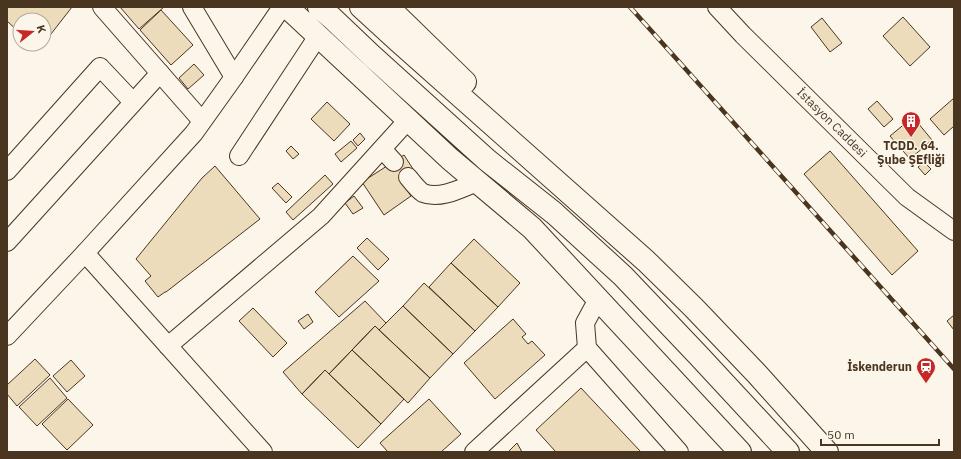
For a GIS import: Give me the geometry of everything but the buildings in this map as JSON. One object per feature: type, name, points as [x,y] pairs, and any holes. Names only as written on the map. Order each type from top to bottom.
[{"type":"highway","points":[[287,7],[450,159],[532,228],[740,452]]},
{"type":"highway","points":[[320,7],[487,160],[554,213],[623,276],[700,356],[788,452]]},
{"type":"highway","points":[[361,7],[402,46],[646,261],[757,374],[827,452]]},
{"type":"highway","points":[[388,7],[475,92],[555,180]]},
{"type":"street","points":[[102,7],[202,122]]},
{"type":"street","points":[[192,7],[234,77]]},
{"type":"street","points":[[7,336],[194,133],[282,7]]},
{"type":"street","name":"İstasyon Caddesi","points":[[717,7],[908,197],[954,231]]},
{"type":"street","points":[[239,156],[318,36]]},
{"type":"street","points":[[7,171],[100,67],[133,102]]},
{"type":"street","points":[[7,242],[160,73]]},
{"type":"street","points":[[168,346],[321,216],[388,155],[408,120]]},
{"type":"street","points":[[408,177],[422,192],[432,195],[448,193],[477,182]]},
{"type":"street","points":[[85,252],[263,452]]},
{"type":"street","points":[[598,299],[584,323],[587,348],[679,452]]},
{"type":"street","points":[[474,452],[587,348]]},
{"type":"railway","points":[[630,7],[954,369]]},
{"type":"place","name":"TCDD. 64. Şube ŞEfliği","points":[[911,138]]},
{"type":"place","name":"İskenderun","points":[[926,384]]}]
